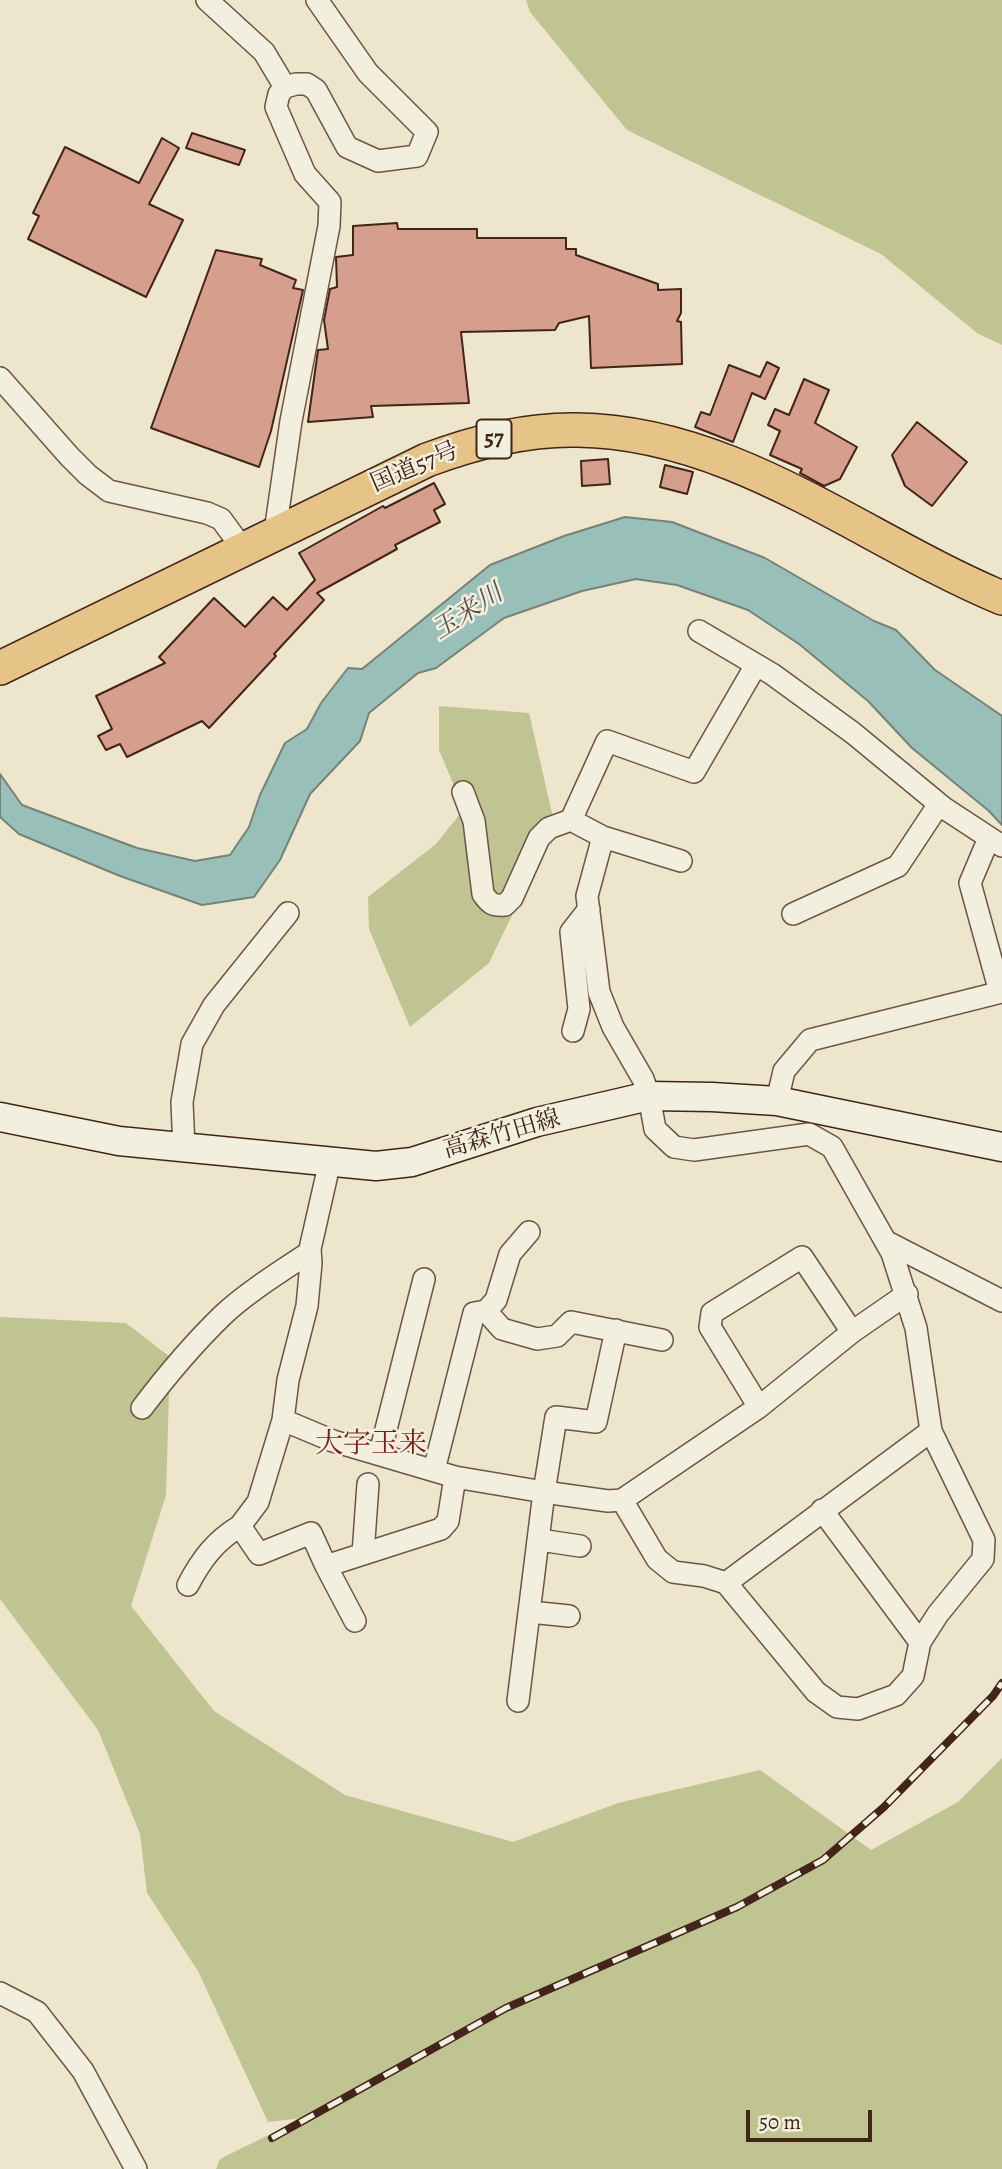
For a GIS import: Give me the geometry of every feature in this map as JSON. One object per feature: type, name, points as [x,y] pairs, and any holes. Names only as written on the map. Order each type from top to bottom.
[{"type":"highway","name":"国道57号","points":[[0,668],[427,460],[462,447],[499,438],[544,432],[615,432],[680,445],[739,466],[794,492],[939,570],[1002,598]]},
{"type":"main road","name":"高森竹田線","points":[[0,1117],[119,1141],[376,1166],[412,1162],[537,1122],[649,1096],[777,1101],[1002,1147]]},
{"type":"street","points":[[207,0],[264,52],[285,87]]},
{"type":"street","points":[[275,532],[291,421],[329,226],[330,202],[305,174],[276,107],[279,94],[285,87],[296,83],[307,84],[316,90],[347,148],[378,160],[417,156],[427,132],[368,73],[317,0]]},
{"type":"street","points":[[0,378],[88,475],[110,491],[207,513],[221,519],[243,549]]},
{"type":"street","points":[[699,631],[756,665],[853,733],[939,804],[996,842],[970,883],[1001,992],[810,1040],[784,1071],[777,1101]]},
{"type":"street","points":[[463,792],[474,821],[483,894],[489,903],[495,906],[505,905],[512,898],[539,838],[549,828],[571,820],[607,741],[694,772],[756,665]]},
{"type":"street","points":[[793,914],[898,866],[939,804]]},
{"type":"street","points":[[571,820],[603,837],[681,861]]},
{"type":"street","points":[[603,837],[587,896],[599,992],[613,1027],[649,1096],[655,1129],[674,1147],[694,1150],[809,1134],[832,1147],[885,1241],[907,1294],[916,1328],[930,1431],[984,1540],[983,1559],[938,1614],[920,1642],[912,1676],[896,1695],[858,1709],[837,1707],[816,1692],[726,1583],[704,1576],[673,1572],[657,1559],[622,1500]]},
{"type":"street","points":[[573,1031],[579,1009],[571,932],[589,909]]},
{"type":"street","points":[[184,1149],[183,1102],[192,1044],[214,1005],[288,913]]},
{"type":"street","points":[[188,1585],[197,1566],[209,1551],[224,1535],[240,1526],[258,1502],[283,1420],[288,1380],[307,1306],[312,1263],[310,1252],[330,1161]]},
{"type":"street","points":[[433,1470],[474,1313],[486,1311],[496,1300],[510,1254],[528,1232]]},
{"type":"street","points":[[885,1241],[1002,1301]]},
{"type":"street","points":[[142,1408],[177,1362],[223,1315],[310,1252]]},
{"type":"street","points":[[759,1407],[710,1327],[712,1313],[802,1257],[852,1332]]},
{"type":"street","points":[[380,1453],[424,1279]]},
{"type":"street","points":[[283,1420],[333,1441],[455,1477],[608,1501],[622,1500],[759,1407],[852,1332],[907,1294]]},
{"type":"street","points":[[486,1311],[502,1329],[537,1339],[557,1336],[571,1322],[662,1340]]},
{"type":"street","points":[[518,1700],[556,1417],[596,1422],[615,1330]]},
{"type":"street","points":[[726,1583],[930,1431]]},
{"type":"street","points":[[326,1566],[441,1530],[447,1521],[455,1477]]},
{"type":"street","points":[[363,1554],[368,1484]]},
{"type":"street","points":[[821,1510],[920,1642]]},
{"type":"street","points":[[240,1526],[259,1554],[310,1533],[355,1621]]},
{"type":"street","points":[[540,1540],[580,1546]]},
{"type":"street","points":[[530,1612],[569,1616]]},
{"type":"street","points":[[0,1993],[37,2012],[68,2051],[83,2071],[136,2169]]},
{"type":"green space","points":[[526,0],[1002,0],[1002,345],[977,333],[881,254],[627,130],[530,12]]},
{"type":"green space","points":[[439,706],[529,713],[555,826],[489,963],[410,1027],[369,929],[368,897],[436,844],[464,809],[439,750]]},
{"type":"green space","points":[[0,1317],[126,1323],[170,1357],[166,1495],[131,1606],[214,1711],[345,1795],[513,1842],[618,1803],[760,1770],[871,1850],[958,1802],[1002,1758],[1002,2169],[216,2169],[220,2159],[303,2118],[268,2122],[198,1971],[147,1893],[140,1834],[98,1730],[0,1599]]},
{"type":"water","name":"玉来川","points":[[625,517],[672,522],[765,558],[874,621],[896,630],[935,670],[1002,716],[1002,825],[989,811],[912,748],[868,701],[799,644],[748,610],[677,585],[636,579],[582,591],[504,618],[436,668],[418,673],[369,713],[360,741],[310,794],[280,860],[254,897],[202,905],[120,876],[19,834],[0,817],[0,774],[22,805],[137,848],[195,861],[230,855],[249,827],[260,795],[285,743],[307,729],[321,703],[348,668],[362,669],[490,565],[564,536]]},
{"type":"building","points":[[192,133],[245,150],[239,165],[186,148]]},
{"type":"building","points":[[162,138],[179,148],[149,204],[183,220],[146,297],[28,239],[39,216],[33,213],[65,147],[139,183]]},
{"type":"building","points":[[397,223],[398,229],[477,229],[477,238],[566,238],[566,249],[576,249],[576,255],[658,284],[658,290],[681,289],[681,313],[677,321],[681,322],[682,364],[591,368],[589,316],[559,323],[555,330],[461,332],[469,403],[371,406],[373,417],[308,422],[318,350],[328,349],[324,320],[330,289],[337,287],[336,257],[353,255],[353,226]]},
{"type":"building","points":[[216,250],[262,259],[260,265],[296,280],[293,288],[303,290],[271,431],[259,467],[151,428]]},
{"type":"building","points":[[767,362],[779,368],[765,399],[752,393],[733,442],[695,427],[701,412],[710,415],[729,365],[760,377]]},
{"type":"building","points":[[804,379],[829,390],[815,423],[857,447],[840,479],[824,486],[800,473],[802,469],[770,455],[780,431],[768,425],[775,409],[789,415]]},
{"type":"building","points":[[917,422],[967,462],[932,506],[905,486],[892,455]]},
{"type":"building","points":[[608,459],[610,484],[582,486],[581,461]]},
{"type":"building","points":[[665,465],[693,472],[687,494],[660,487]]},
{"type":"building","points":[[434,483],[445,504],[434,510],[440,522],[395,545],[397,549],[317,593],[324,600],[209,728],[202,721],[127,757],[120,744],[106,750],[98,736],[112,729],[96,696],[165,663],[159,657],[214,598],[245,627],[273,597],[287,610],[315,580],[299,553],[383,506],[385,508]]},
{"type":"railway","points":[[272,2138],[506,2008],[737,1907],[823,1860],[884,1807],[993,1696],[1002,1683]]},
{"type":"district","name":"大字玉来","points":[[371,1445]]}]
